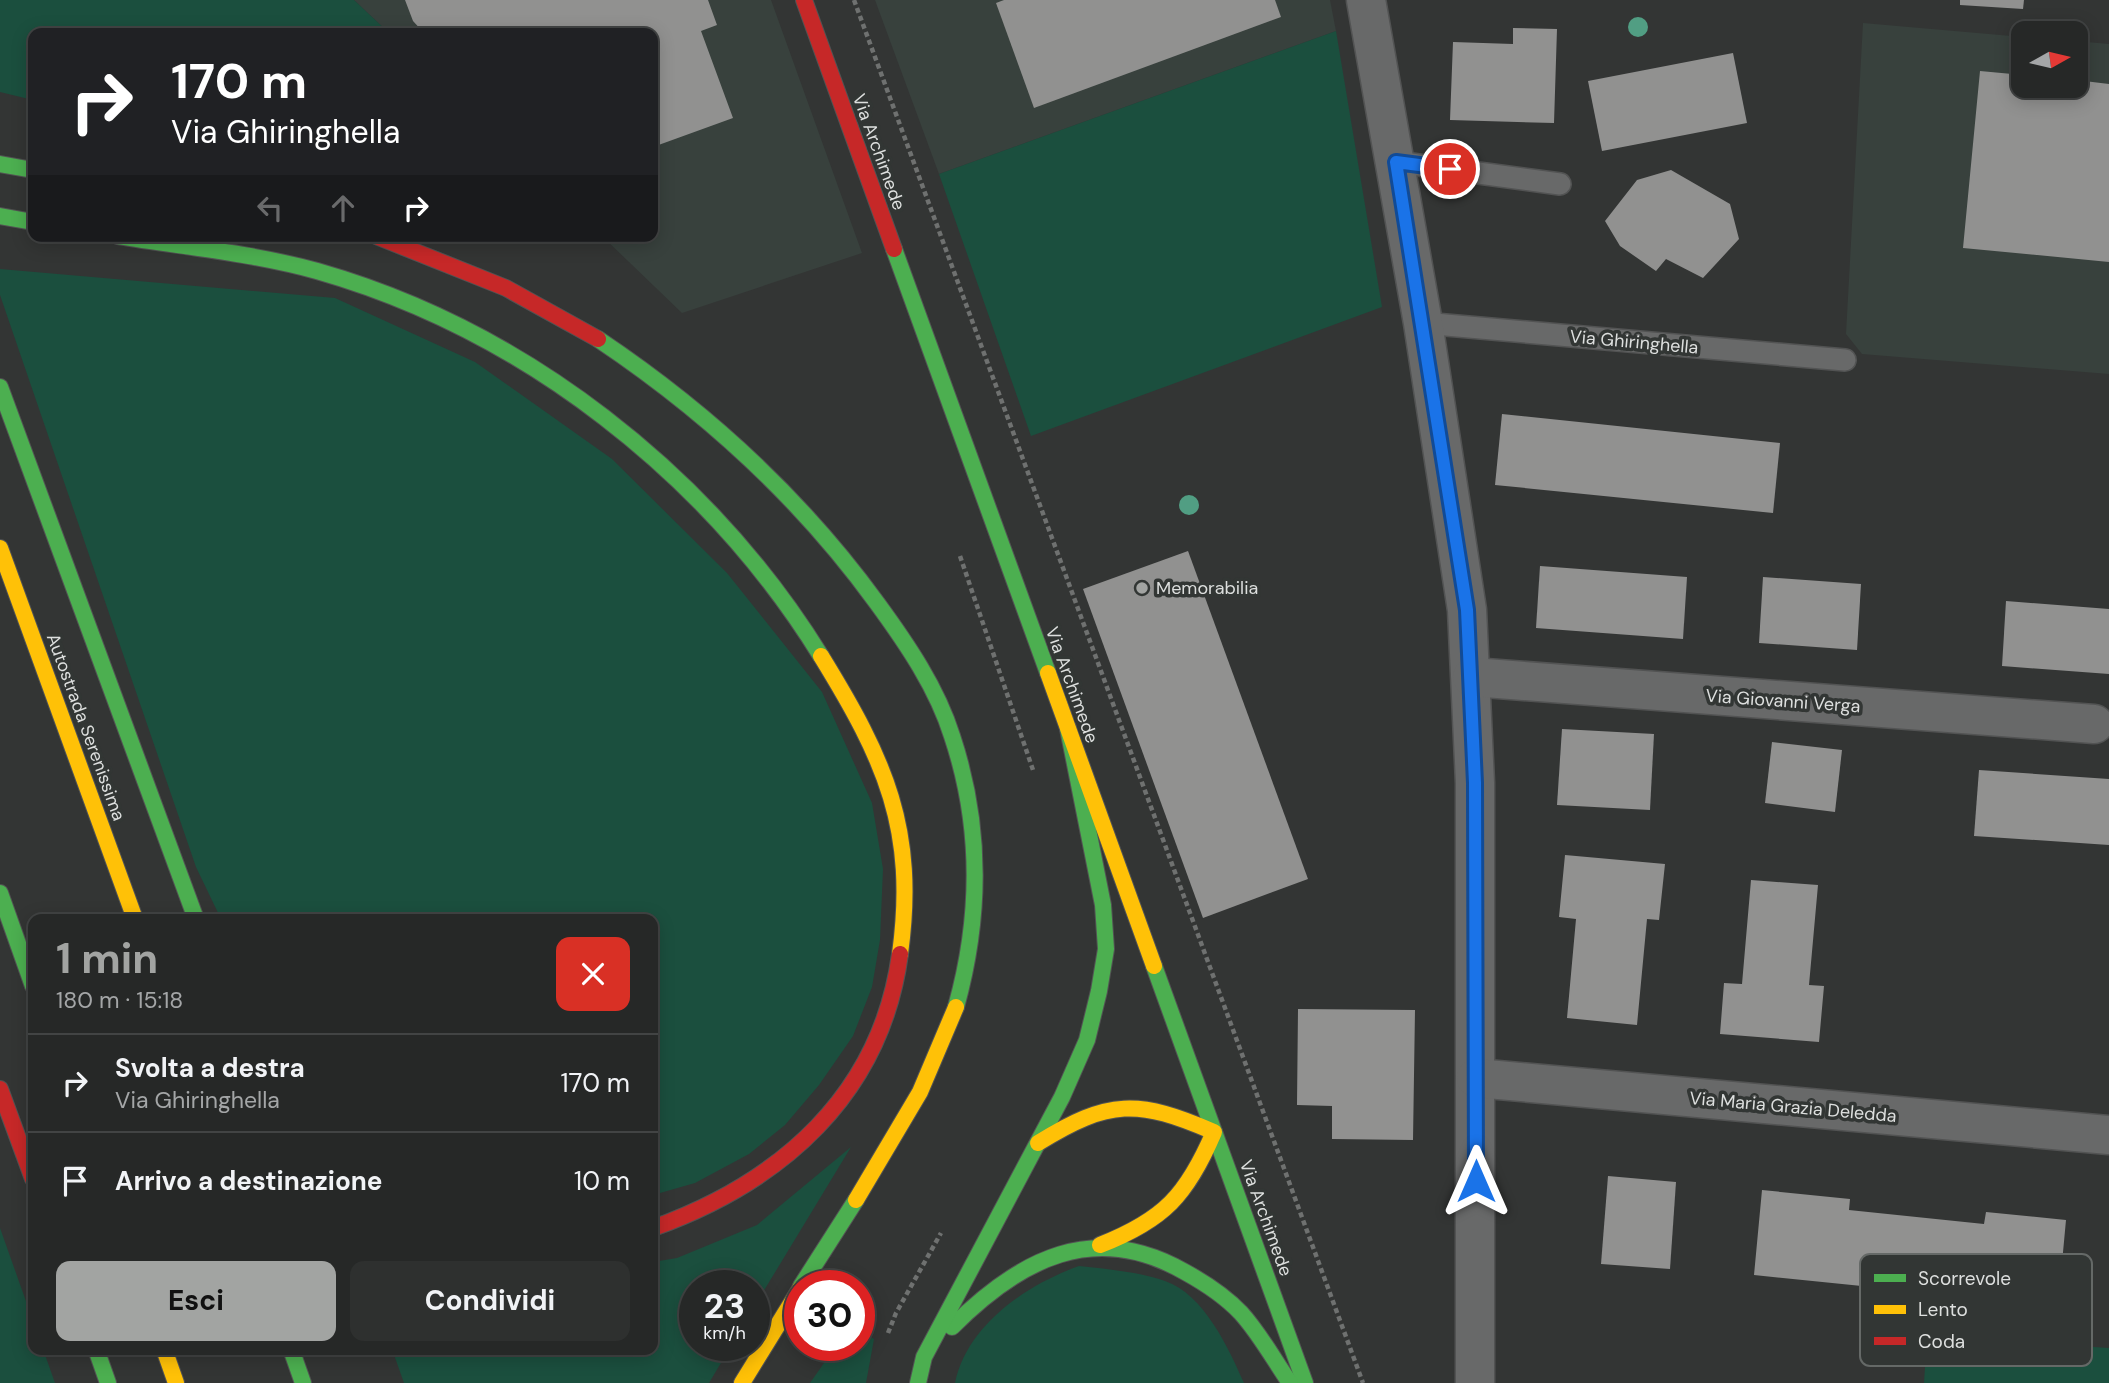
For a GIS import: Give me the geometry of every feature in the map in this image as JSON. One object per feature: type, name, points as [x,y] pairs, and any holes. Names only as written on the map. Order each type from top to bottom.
[{"type":"main road","name":"Via Archimede","points":[[804,0],[1305,1383]]},
{"type":"main road","points":[[0,164],[28,169]]},
{"type":"main road","points":[[0,216],[28,221]]},
{"type":"main road","points":[[153,242],[307,268],[455,325],[542,373],[622,435],[732,537],[785,600],[860,718],[894,799],[905,886],[894,987],[876,1042],[852,1085],[788,1156],[746,1186],[691,1214],[658,1226]]},
{"type":"main road","points":[[392,242],[466,270],[545,308],[652,374],[718,425],[806,512],[847,562],[917,661],[951,732],[962,769],[976,852],[973,927],[960,999],[943,1046],[922,1090],[811,1270]]},
{"type":"main road","points":[[0,387],[194,914]]},
{"type":"main road","name":"Autostrada Serenissima","points":[[0,548],[133,914]]},
{"type":"main road","points":[[918,1383],[924,1357],[1037,1144],[1087,1040],[1105,949],[1103,905],[1068,729]]},
{"type":"main road","points":[[0,893],[28,972]]},
{"type":"main road","points":[[0,1088],[28,1165]]},
{"type":"main road","points":[[924,1357],[968,1309],[997,1284],[1029,1266],[1133,1233],[1175,1204],[1196,1175],[1214,1132],[1170,1112],[1140,1106],[1107,1109],[1073,1119],[1037,1144]]},
{"type":"main road","points":[[1100,1245],[1136,1250],[1172,1265],[1211,1287],[1248,1321],[1290,1383]]},
{"type":"main road","points":[[743,1383],[784,1314]]},
{"type":"main road","points":[[98,1355],[108,1383]]},
{"type":"main road","points":[[166,1355],[176,1383]]},
{"type":"main road","points":[[293,1355],[303,1383]]},
{"type":"street","points":[[1366,0],[1423,323],[1467,610],[1472,677],[1476,1078],[1474,1382]]},
{"type":"street","name":"Via Giovanni Verga","points":[[1472,677],[2094,724]]},
{"type":"street","name":"Via Maria Grazia Deledda","points":[[1476,1078],[2109,1135]]},
{"type":"lane","points":[[1396,162],[1560,184]]},
{"type":"lane","name":"Via Ghiringhella","points":[[1423,323],[1845,360]]},
{"type":"path","points":[[854,0],[1363,1383]]},
{"type":"shaded area","points":[[354,0],[771,0],[862,253],[682,313],[608,242],[658,242],[658,28],[384,28]]},
{"type":"shaded area","points":[[875,0],[1330,0],[1336,31],[939,174]]},
{"type":"shaded area","points":[[1863,23],[2011,36],[2011,98],[2088,98],[2088,42],[2109,44],[2109,374],[1862,354],[1846,334]]},
{"type":"green space","points":[[0,0],[354,0],[384,28],[28,28],[28,99],[0,92]]},
{"type":"green space","points":[[1336,31],[1382,307],[1031,436],[939,174]]},
{"type":"green space","points":[[0,269],[335,298],[475,362],[612,459],[727,573],[822,692],[872,803],[883,869],[880,940],[872,987],[853,1036],[819,1085],[785,1125],[749,1154],[695,1183],[658,1194],[658,914],[219,914],[196,867],[0,295]]},
{"type":"green space","points":[[851,1147],[770,1281],[770,1270],[679,1270],[679,1361],[722,1361],[709,1383],[404,1383],[394,1355],[658,1355],[658,1261],[677,1258],[757,1225]]},
{"type":"green space","points":[[0,1228],[28,1307],[28,1355],[45,1355],[55,1383],[0,1383]]},
{"type":"green space","points":[[1079,1266],[1145,1275],[1179,1288],[1192,1298],[1214,1324],[1244,1383],[955,1383],[972,1343],[1002,1310],[1039,1284]]},
{"type":"green space","points":[[2092,1347],[2109,1348],[2109,1383],[1924,1383],[1925,1366],[2092,1366]]},
{"type":"green space","points":[[825,1361],[870,1361],[866,1383],[810,1383]]},
{"type":"building","points":[[405,0],[708,0],[717,25],[701,31],[733,118],[658,145],[658,28],[419,28],[413,21]]},
{"type":"building","points":[[1004,0],[1275,0],[1281,17],[1034,108],[996,3]]},
{"type":"building","points":[[1960,0],[2024,0],[2023,9],[1960,5]]},
{"type":"building","points":[[1513,28],[1557,29],[1554,123],[1450,120],[1453,42],[1513,44]]},
{"type":"building","points":[[1733,53],[1747,123],[1602,151],[1588,81]]},
{"type":"building","points":[[1980,71],[2011,74],[2011,98],[2088,98],[2088,81],[2109,84],[2109,262],[1963,248]]},
{"type":"building","points":[[1671,170],[1730,204],[1739,239],[1703,278],[1666,259],[1656,271],[1620,246],[1605,221],[1637,180]]},
{"type":"building","points":[[1502,414],[1780,443],[1773,513],[1495,485]]},
{"type":"building","points":[[1188,551],[1308,879],[1203,918],[1083,589]]},
{"type":"building","points":[[1540,566],[1687,577],[1683,639],[1536,628]]},
{"type":"building","points":[[1763,577],[1861,584],[1857,650],[1759,643]]},
{"type":"building","points":[[2006,601],[2109,609],[2109,674],[2002,666]]},
{"type":"building","points":[[1562,729],[1654,734],[1650,810],[1557,805]]},
{"type":"building","points":[[1772,742],[1842,750],[1835,812],[1765,803]]},
{"type":"building","points":[[1979,770],[2109,779],[2109,845],[1974,836]]},
{"type":"building","points":[[1565,855],[1665,864],[1659,920],[1647,919],[1637,1025],[1567,1018],[1576,919],[1559,917]]},
{"type":"building","points":[[1751,880],[1818,885],[1809,985],[1824,986],[1819,1042],[1720,1034],[1724,983],[1742,984]]},
{"type":"building","points":[[1298,1009],[1415,1010],[1413,1140],[1332,1139],[1332,1106],[1297,1105]]},
{"type":"building","points":[[1608,1176],[1676,1182],[1670,1269],[1601,1264]]},
{"type":"building","points":[[1762,1190],[1850,1199],[1849,1210],[1984,1224],[1986,1212],[2066,1220],[2063,1254],[1860,1254],[1860,1286],[1754,1275]]},
{"type":"traffic: fast","points":[[0,164],[28,169]]},
{"type":"traffic: fast","points":[[0,216],[28,221]]},
{"type":"traffic: fast","points":[[157,242],[243,255],[317,271],[393,297],[467,330],[538,371],[604,417],[666,470],[724,527],[775,590],[821,656]]},
{"type":"traffic: fast","points":[[894,249],[1048,673]]},
{"type":"traffic: fast","points":[[598,339],[677,396],[784,492],[877,603],[930,684],[946,718],[962,770],[973,838],[974,905],[956,1007]]},
{"type":"traffic: fast","points":[[0,387],[194,914]]},
{"type":"traffic: fast","points":[[918,1383],[924,1357],[1062,1097],[1087,1040],[1099,991],[1106,949],[1103,905],[1068,729]]},
{"type":"traffic: fast","points":[[0,893],[28,972]]},
{"type":"traffic: fast","points":[[1154,966],[1305,1383]]},
{"type":"traffic: fast","points":[[811,1270],[856,1200]]},
{"type":"traffic: fast","points":[[952,1327],[1004,1282],[1032,1266],[1060,1254],[1089,1249],[1120,1249],[1152,1257],[1185,1272],[1222,1295],[1248,1321],[1290,1383]]},
{"type":"traffic: fast","points":[[98,1355],[108,1383]]},
{"type":"traffic: fast","points":[[293,1355],[303,1383]]},
{"type":"traffic: slow","points":[[0,548],[133,914]]},
{"type":"traffic: slow","points":[[821,656],[863,729],[891,797],[904,869],[900,954]]},
{"type":"traffic: slow","points":[[1048,673],[1154,966]]},
{"type":"traffic: slow","points":[[856,1200],[920,1092],[956,1007]]},
{"type":"traffic: slow","points":[[1038,1143],[1085,1118],[1105,1111],[1124,1109],[1144,1109],[1164,1114],[1214,1132],[1194,1173],[1171,1203],[1141,1226],[1100,1245]]},
{"type":"traffic: slow","points":[[742,1383],[784,1315]]},
{"type":"traffic: slow","points":[[166,1355],[176,1383]]},
{"type":"traffic: jam","points":[[804,0],[894,249]]},
{"type":"traffic: jam","points":[[391,242],[506,288],[598,339]]},
{"type":"traffic: jam","points":[[658,1226],[700,1209],[743,1186],[782,1158],[817,1127],[847,1091],[871,1050],[889,1004],[900,954]]},
{"type":"traffic: jam","points":[[0,1089],[28,1165]]},
{"type":"place","name":"Memorabilia","points":[[1142,588]]},
{"type":"route","points":[[1450,169],[1396,162],[1467,610],[1475,783],[1476,1181]]}]
